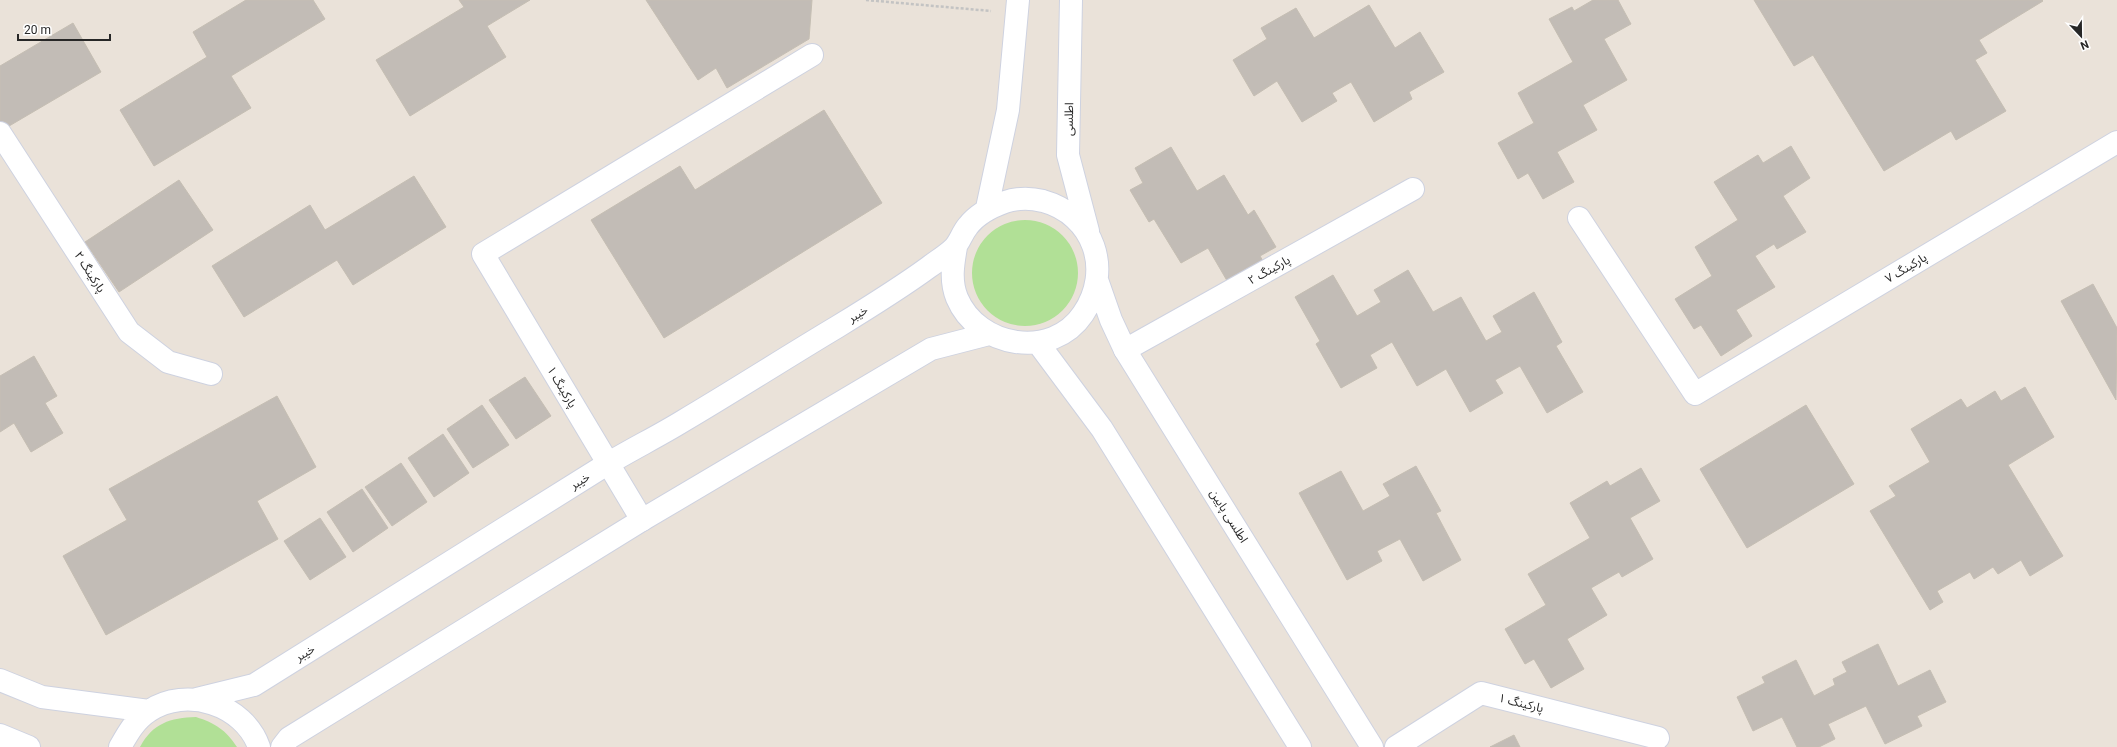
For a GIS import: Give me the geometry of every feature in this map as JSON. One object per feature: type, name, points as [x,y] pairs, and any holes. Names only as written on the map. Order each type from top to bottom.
[{"type":"street","name":"اطلسی","points":[[1071,0],[1068,155],[1089,236]]},
{"type":"street","points":[[987,208],[1008,110],[1017,6]]},
{"type":"street","name":"پارکینگ ۱","points":[[642,520],[483,254],[812,55]]},
{"type":"street","name":"پارکینگ ۲","points":[[0,133],[129,332],[168,362],[211,374]]},
{"type":"street","name":"پارکینگ ۷","points":[[1579,218],[1695,394],[2117,142]]},
{"type":"street","name":"پارکینگ ۲","points":[[1125,350],[1413,189]]},
{"type":"street","points":[[1033,198],[1055,205],[1075,217],[1089,236],[1097,257],[1097,280],[1091,302],[1078,321],[1060,335],[1038,342],[1013,343],[989,334],[970,319],[957,297],[952,272],[956,247],[968,225],[987,208],[1010,200],[1033,198]]},
{"type":"street","name":"خیبر","points":[[197,699],[254,685],[608,464],[682,422],[904,286],[956,247]]},
{"type":"street","name":"اطلسی پایین","points":[[1097,280],[1111,320],[1125,350],[1372,747]]},
{"type":"street","points":[[282,747],[289,738],[642,520],[931,349],[989,334]]},
{"type":"street","points":[[1038,342],[1102,429],[1300,747]]},
{"type":"street","points":[[0,680],[42,697],[149,711]]},
{"type":"street","name":"پارکینگ ۱","points":[[1396,747],[1481,693],[1658,738]]},
{"type":"street","points":[[120,747],[131,727],[149,711],[172,701],[197,699],[222,706],[242,721],[259,747]]},
{"type":"street","points":[[0,735],[29,747]]},
{"type":"path","points":[[866,0],[1017,6]]},
{"type":"green space","points":[[1025,220],[1045,224],[1063,235],[1074,253],[1078,273],[1074,293],[1063,311],[1045,322],[1025,326],[1005,322],[987,311],[976,293],[972,273],[976,253],[987,235],[1005,224]]},
{"type":"green space","points":[[196,717],[220,728],[229,736],[237,747],[140,747],[151,732],[163,723],[178,719]]},
{"type":"building","points":[[246,0],[313,0],[325,19],[231,76],[251,108],[154,166],[120,110],[207,57],[193,32]]},
{"type":"building","points":[[459,0],[530,0],[487,26],[506,57],[410,116],[376,60],[464,7]]},
{"type":"building","points":[[646,0],[812,0],[809,39],[727,88],[716,68],[698,80]]},
{"type":"building","points":[[1593,0],[1618,0],[1631,24],[1604,39],[1627,80],[1583,105],[1597,130],[1557,152],[1574,182],[1543,199],[1528,173],[1518,179],[1498,143],[1534,123],[1518,93],[1573,62],[1549,19],[1572,7],[1574,11]]},
{"type":"building","points":[[1754,0],[2043,1],[1979,40],[1987,53],[1975,60],[2006,111],[1956,140],[1951,131],[1884,171],[1813,55],[1794,66]]},
{"type":"building","points":[[1369,5],[1395,48],[1420,32],[1444,72],[1409,92],[1412,99],[1374,122],[1351,82],[1332,93],[1337,101],[1302,122],[1277,81],[1254,96],[1233,60],[1267,39],[1261,28],[1296,8],[1314,38]]},
{"type":"building","points":[[73,23],[101,72],[4,129],[0,122],[0,66]]},
{"type":"building","points":[[824,110],[882,203],[664,338],[591,220],[680,166],[695,190]]},
{"type":"building","points":[[1791,146],[1810,178],[1783,196],[1806,232],[1777,249],[1774,244],[1755,256],[1775,287],[1736,310],[1752,336],[1721,356],[1701,325],[1694,329],[1675,299],[1712,276],[1695,247],[1738,220],[1714,182],[1758,155],[1763,163]]},
{"type":"building","points":[[1171,147],[1197,191],[1224,175],[1248,215],[1254,210],[1276,247],[1260,256],[1266,266],[1233,291],[1208,248],[1181,263],[1154,219],[1149,222],[1130,190],[1143,183],[1135,168]]},
{"type":"building","points":[[414,176],[446,227],[353,285],[337,260],[244,317],[212,266],[310,205],[325,230]]},
{"type":"building","points":[[179,180],[213,230],[119,292],[85,242]]},
{"type":"building","points":[[1408,270],[1433,312],[1461,297],[1486,341],[1502,332],[1493,316],[1534,292],[1562,342],[1556,346],[1583,392],[1547,413],[1520,366],[1495,380],[1503,393],[1470,412],[1446,369],[1417,386],[1392,342],[1370,355],[1377,368],[1341,388],[1316,344],[1320,341],[1295,297],[1333,275],[1357,316],[1381,302],[1374,290]]},
{"type":"building","points":[[2093,284],[2117,328],[2116,400],[2061,301]]},
{"type":"building","points":[[34,356],[57,396],[45,403],[63,433],[31,452],[14,423],[0,432],[0,376]]},
{"type":"building","points":[[525,377],[551,416],[516,439],[489,400]]},
{"type":"building","points":[[2025,387],[2054,437],[2008,465],[2063,556],[2030,576],[2021,560],[1998,574],[1993,567],[1974,579],[1970,572],[1937,591],[1943,602],[1930,610],[1870,511],[1896,496],[1889,486],[1930,462],[1911,429],[1961,399],[1967,408],[1995,391],[2001,401]]},
{"type":"building","points":[[277,396],[316,467],[257,501],[278,539],[106,635],[63,556],[127,520],[109,489]]},
{"type":"building","points":[[482,405],[509,445],[473,468],[447,429]]},
{"type":"building","points":[[1806,405],[1854,484],[1747,548],[1700,469]]},
{"type":"building","points":[[443,434],[469,473],[434,497],[408,458]]},
{"type":"building","points":[[401,463],[427,502],[392,526],[365,487]]},
{"type":"building","points":[[1416,466],[1441,511],[1436,513],[1461,560],[1423,581],[1400,539],[1377,551],[1382,561],[1347,580],[1299,493],[1341,471],[1363,511],[1390,496],[1383,484]]},
{"type":"building","points":[[1641,468],[1660,501],[1630,518],[1653,559],[1622,577],[1619,572],[1591,588],[1607,615],[1567,639],[1584,669],[1551,688],[1534,659],[1525,664],[1505,629],[1546,605],[1528,574],[1590,538],[1570,503],[1607,481],[1610,486]]},
{"type":"building","points":[[362,489],[388,528],[353,552],[327,512]]},
{"type":"building","points":[[320,518],[346,557],[310,580],[284,541]]},
{"type":"building","points":[[1878,644],[1898,686],[1930,670],[1946,702],[1917,716],[1922,726],[1885,744],[1866,706],[1828,724],[1835,739],[1819,747],[1797,747],[1782,717],[1753,731],[1737,697],[1765,683],[1762,677],[1796,660],[1814,696],[1835,685],[1833,679],[1847,672],[1842,662]]},
{"type":"building","points":[[1514,735],[1520,747],[1490,747]]}]
